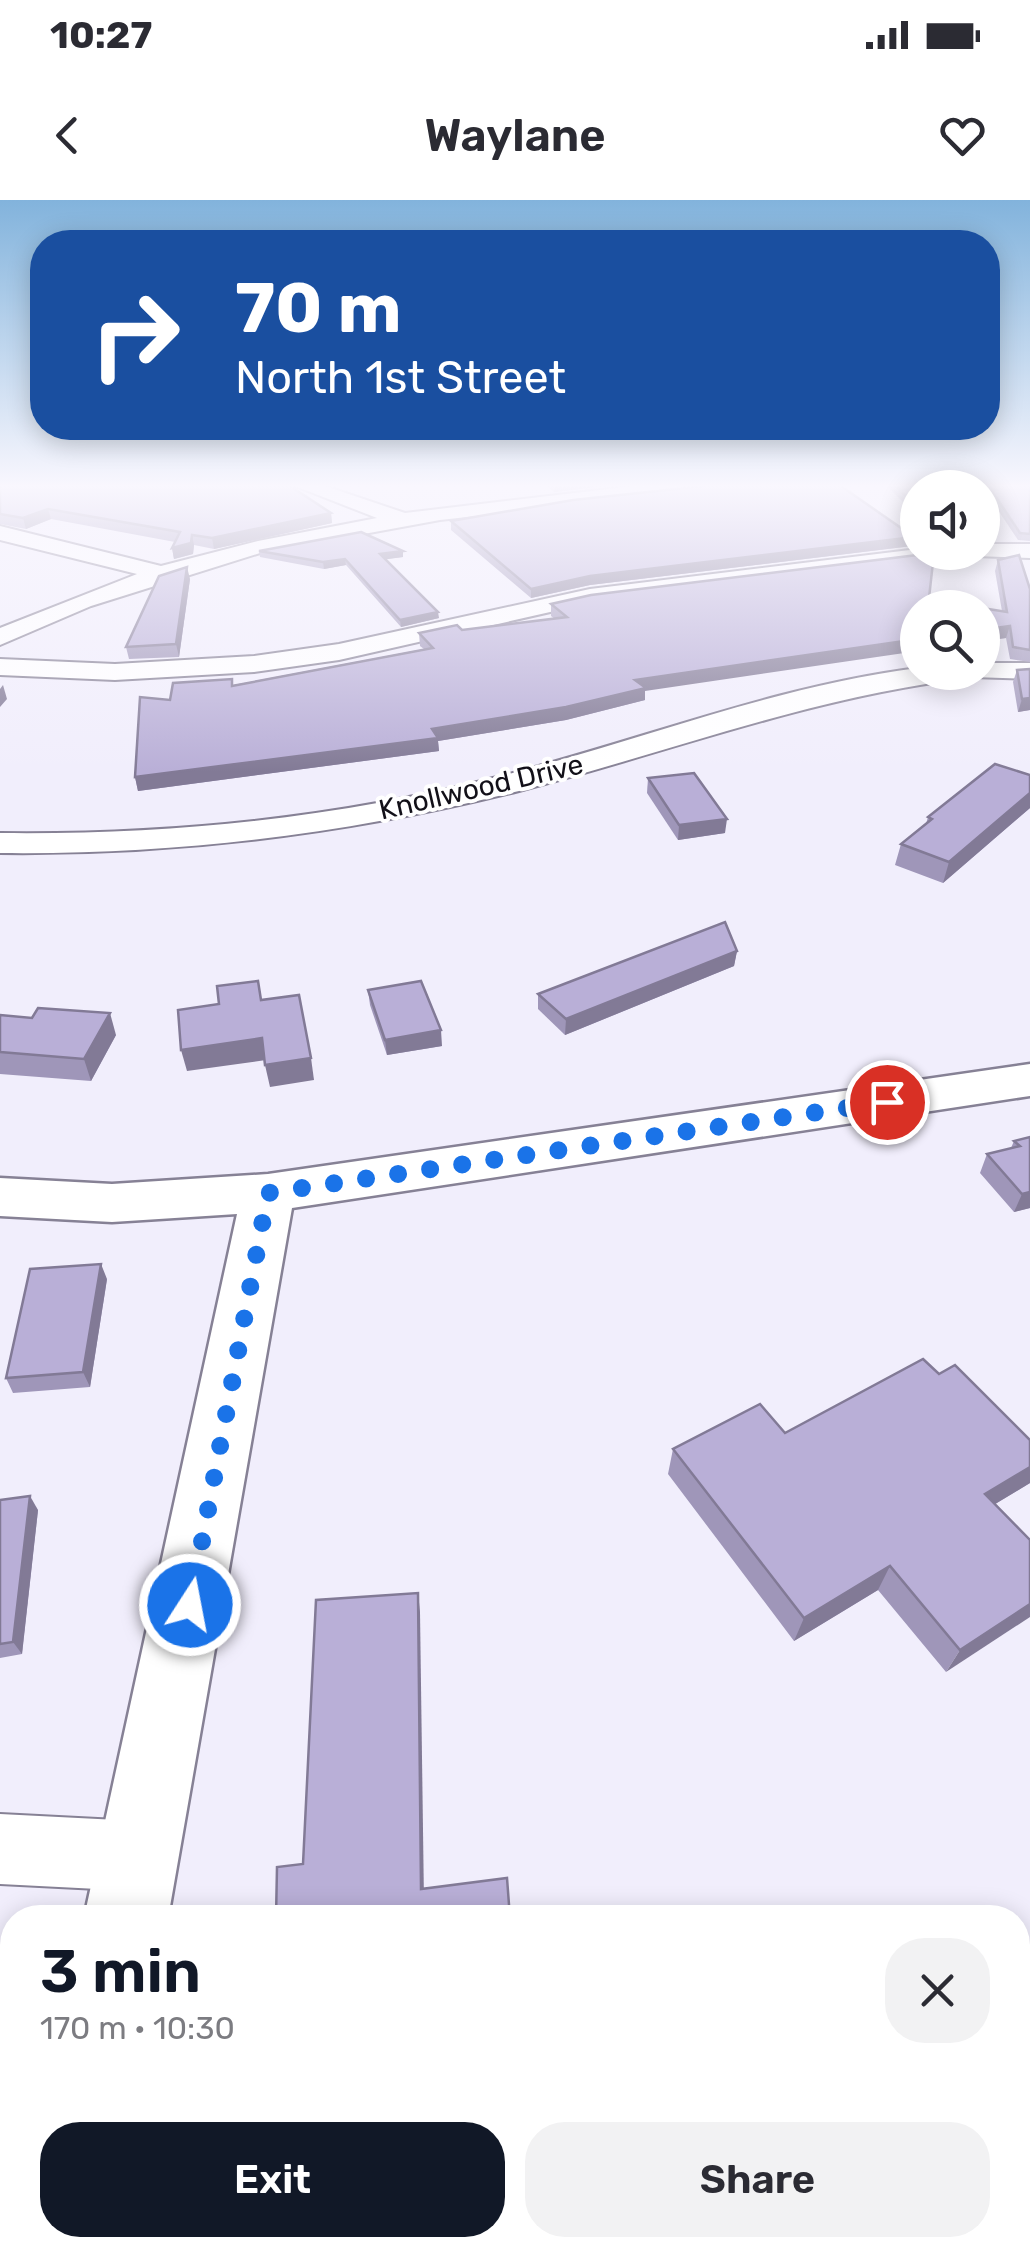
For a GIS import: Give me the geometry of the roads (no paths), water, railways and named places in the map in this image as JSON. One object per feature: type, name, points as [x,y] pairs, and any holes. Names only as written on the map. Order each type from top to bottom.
[{"type":"street","points":[[0,637],[78,602],[141,580]]},
{"type":"street","points":[[0,668],[114,672],[254,664],[352,649],[590,596],[720,580]]},
{"type":"street","points":[[1000,671],[1030,672]]},
{"type":"street","name":"Knollwood Drive","points":[[0,843],[221,834],[373,813],[515,782],[900,680]]},
{"type":"street","points":[[0,1197],[112,1202],[268,1193],[1030,1080]]},
{"type":"street","points":[[0,1849],[132,1887],[268,1193]]}]
